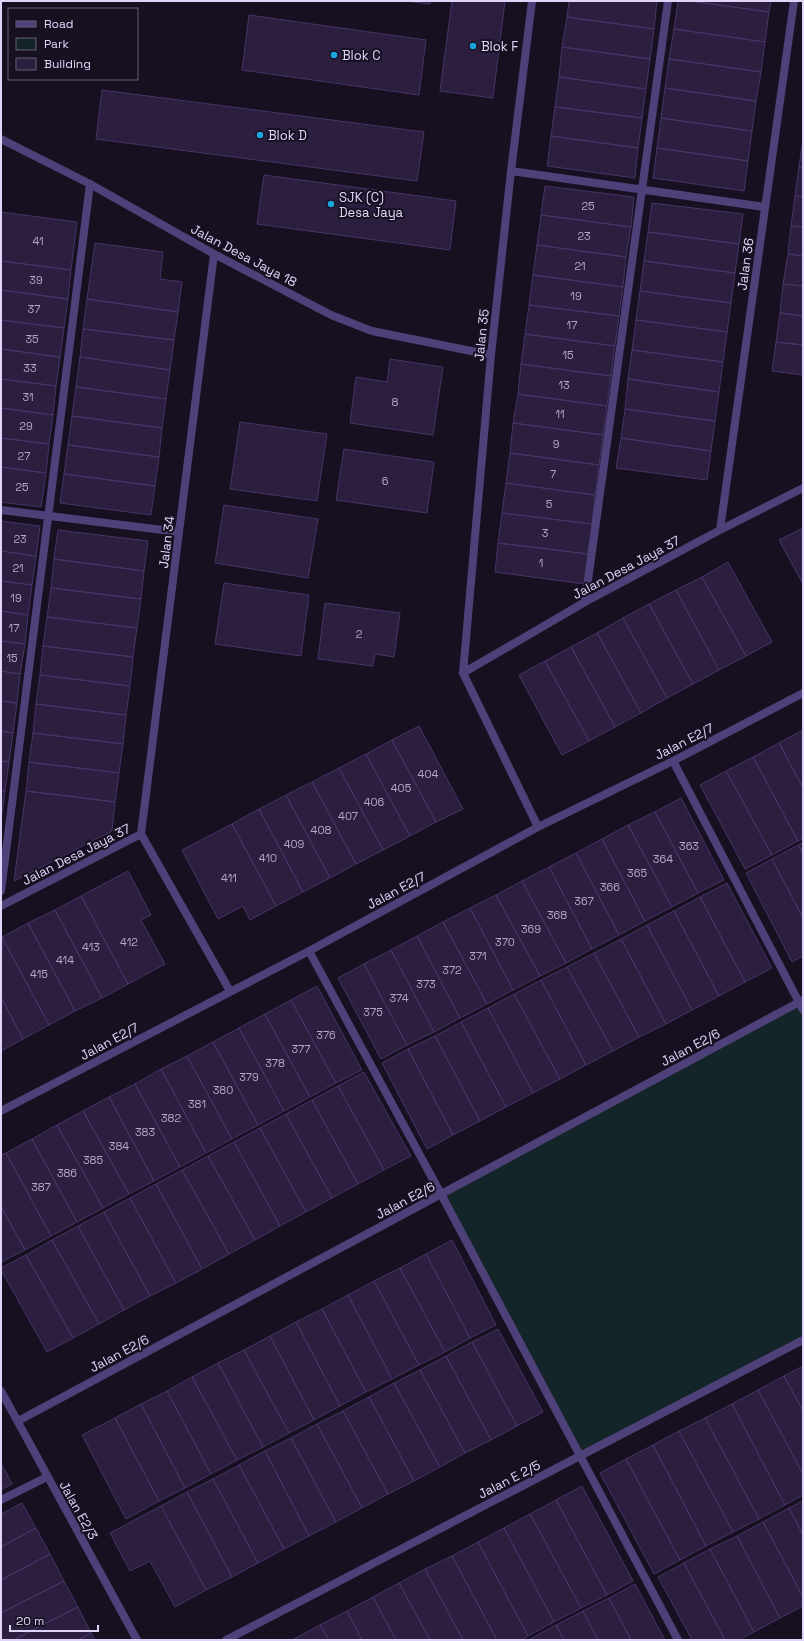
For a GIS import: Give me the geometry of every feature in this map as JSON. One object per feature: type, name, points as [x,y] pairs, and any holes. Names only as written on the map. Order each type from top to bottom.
[{"type":"street","name":"Jalan 35","points":[[463,673],[491,355],[510,171],[532,1]]},
{"type":"street","points":[[585,602],[668,1]]},
{"type":"street","name":"Jalan 36","points":[[720,530],[794,1]]},
{"type":"street","name":"Jalan Desa Jaya 18","points":[[1,139],[90,184],[214,254],[331,316],[372,331],[491,355]]},
{"type":"street","points":[[510,171],[765,207]]},
{"type":"street","points":[[1,891],[90,184]]},
{"type":"street","name":"Jalan 34","points":[[141,834],[214,254]]},
{"type":"street","name":"Jalan Desa Jaya 37","points":[[463,673],[585,602],[720,530],[803,488]]},
{"type":"street","points":[[1,510],[179,532]]},
{"type":"street","points":[[463,673],[538,827]]},
{"type":"street","name":"Jalan E2/7","points":[[1,1111],[308,951],[538,827],[673,761],[803,692]]},
{"type":"street","points":[[673,761],[801,1002],[803,1010]]},
{"type":"street","points":[[141,834],[230,991]]},
{"type":"street","name":"Jalan Desa Jaya 37","points":[[1,906],[141,834]]},
{"type":"street","points":[[308,951],[441,1194],[678,1640]]},
{"type":"street","name":"Jalan E2/6","points":[[18,1421],[801,1002]]},
{"type":"street","name":"Jalan E 2/5","points":[[226,1640],[803,1340]]},
{"type":"street","name":"Jalan E2/3","points":[[1,1391],[137,1640]]},
{"type":"street","points":[[1,1500],[47,1477]]},
{"type":"green space","points":[[799,1003],[803,1010],[803,1340],[580,1456],[441,1194]]},
{"type":"building","points":[[405,1],[431,1],[430,4]]},
{"type":"building","name":"Blok F","points":[[452,1],[505,1],[493,98],[440,91]]},
{"type":"building","points":[[569,1],[657,1],[654,29],[567,17]]},
{"type":"building","points":[[678,1],[690,1],[769,12],[765,42],[674,29]]},
{"type":"building","points":[[690,1],[771,1],[769,12]]},
{"type":"building","name":"Blok C","points":[[249,15],[426,40],[419,95],[242,70]]},
{"type":"building","points":[[567,17],[654,29],[650,59],[562,47]]},
{"type":"building","points":[[674,29],[765,42],[761,72],[669,59]]},
{"type":"building","points":[[562,47],[650,59],[646,89],[559,77]]},
{"type":"building","points":[[669,59],[761,72],[756,101],[665,88]]},
{"type":"building","points":[[559,77],[646,89],[642,118],[555,107]]},
{"type":"building","points":[[665,88],[756,101],[752,131],[661,118]]},
{"type":"building","name":"Blok D","points":[[102,90],[424,132],[417,181],[96,139]]},
{"type":"building","points":[[555,107],[642,118],[638,148],[551,136]]},
{"type":"building","points":[[661,118],[752,131],[748,161],[657,148]]},
{"type":"building","points":[[551,136],[638,148],[635,178],[547,166]]},
{"type":"building","points":[[803,139],[803,168],[799,167]]},
{"type":"building","points":[[657,148],[748,161],[744,191],[653,178]]},
{"type":"building","points":[[799,167],[803,168],[803,197],[795,196]]},
{"type":"building","points":[[264,175],[456,201],[450,250],[257,224]]},
{"type":"building","points":[[545,186],[634,197],[631,227],[541,215]]},
{"type":"building","points":[[795,196],[803,197],[803,227],[791,226]]},
{"type":"building","points":[[652,203],[743,214],[739,244],[648,232]]},
{"type":"building","points":[[1,212],[77,222],[71,270],[1,261]]},
{"type":"building","points":[[541,215],[631,227],[626,257],[537,245]]},
{"type":"building","points":[[791,226],[803,227],[803,256],[788,254]]},
{"type":"building","points":[[648,232],[739,244],[735,273],[644,261]]},
{"type":"building","points":[[95,243],[163,252],[160,279],[182,282],[178,312],[87,299]]},
{"type":"building","points":[[537,245],[626,257],[623,287],[533,275]]},
{"type":"building","points":[[788,254],[803,256],[803,286],[783,284]]},
{"type":"building","points":[[1,261],[71,270],[68,299],[1,290]]},
{"type":"building","points":[[644,261],[735,273],[731,303],[640,291]]},
{"type":"building","points":[[533,275],[623,287],[619,316],[529,305]]},
{"type":"building","points":[[783,284],[803,286],[803,316],[780,313]]},
{"type":"building","points":[[1,290],[68,299],[64,328],[1,320]]},
{"type":"building","points":[[640,291],[731,303],[727,332],[636,320]]},
{"type":"building","points":[[87,299],[178,312],[174,340],[83,329]]},
{"type":"building","points":[[529,305],[619,316],[615,346],[525,334]]},
{"type":"building","points":[[780,313],[803,316],[803,345],[776,342]]},
{"type":"building","points":[[1,320],[64,328],[60,357],[1,349]]},
{"type":"building","points":[[636,320],[727,332],[723,362],[632,350]]},
{"type":"building","points":[[83,329],[174,340],[170,370],[80,357]]},
{"type":"building","points":[[525,334],[615,346],[611,376],[521,364]]},
{"type":"building","points":[[776,342],[803,345],[803,375],[772,371]]},
{"type":"building","points":[[1,349],[60,357],[56,386],[1,379]]},
{"type":"building","points":[[632,350],[723,362],[719,392],[628,379]]},
{"type":"building","points":[[80,357],[170,370],[166,399],[76,387]]},
{"type":"building","points":[[390,359],[443,367],[433,435],[350,423],[356,377],[387,382]]},
{"type":"building","points":[[521,364],[611,376],[607,406],[518,394]]},
{"type":"building","points":[[1,379],[56,386],[53,415],[1,408]]},
{"type":"building","points":[[628,379],[719,392],[715,421],[625,409]]},
{"type":"building","points":[[76,387],[166,399],[162,428],[72,416]]},
{"type":"building","points":[[518,394],[607,406],[603,435],[513,423]]},
{"type":"building","points":[[1,408],[53,415],[49,444],[1,438]]},
{"type":"building","points":[[625,409],[715,421],[711,451],[621,438]]},
{"type":"building","points":[[72,416],[162,428],[159,457],[68,445]]},
{"type":"building","points":[[240,422],[327,434],[317,501],[230,489]]},
{"type":"building","points":[[513,423],[603,435],[599,465],[510,453]]},
{"type":"building","points":[[1,438],[49,444],[46,473],[1,467]]},
{"type":"building","points":[[621,438],[711,451],[707,480],[616,468]]},
{"type":"building","points":[[68,445],[159,457],[155,486],[64,474]]},
{"type":"building","points":[[344,449],[434,462],[427,513],[336,500]]},
{"type":"building","points":[[510,453],[599,465],[595,495],[506,483]]},
{"type":"building","points":[[1,467],[46,473],[41,507],[1,502]]},
{"type":"building","points":[[64,474],[155,486],[151,515],[60,503]]},
{"type":"building","points":[[506,483],[595,495],[592,524],[502,513]]},
{"type":"building","points":[[224,505],[318,519],[308,578],[215,563]]},
{"type":"building","points":[[502,513],[592,524],[588,554],[498,543]]},
{"type":"building","points":[[1,521],[40,526],[36,556],[1,551]]},
{"type":"building","points":[[803,528],[803,584],[779,540]]},
{"type":"building","points":[[58,530],[148,541],[144,571],[54,559]]},
{"type":"building","points":[[498,543],[588,554],[584,584],[495,572]]},
{"type":"building","points":[[1,551],[36,556],[32,585],[1,581]]},
{"type":"building","points":[[54,559],[144,571],[141,599],[51,588]]},
{"type":"building","points":[[728,562],[772,642],[746,656],[702,577]]},
{"type":"building","points":[[702,577],[746,656],[719,670],[676,590]]},
{"type":"building","points":[[1,581],[32,585],[28,615],[1,611]]},
{"type":"building","points":[[224,583],[309,595],[301,656],[215,644]]},
{"type":"building","points":[[51,588],[141,599],[137,628],[47,617]]},
{"type":"building","points":[[676,590],[719,670],[693,684],[649,604]]},
{"type":"building","points":[[325,603],[400,613],[394,657],[375,654],[373,666],[318,659]]},
{"type":"building","points":[[649,604],[693,684],[667,698],[623,618]]},
{"type":"building","points":[[1,611],[28,615],[25,644],[1,641]]},
{"type":"building","points":[[47,617],[137,628],[133,657],[43,646]]},
{"type":"building","points":[[623,618],[667,698],[641,713],[597,633]]},
{"type":"building","points":[[597,633],[641,713],[615,727],[571,647]]},
{"type":"building","points":[[1,641],[25,644],[20,674],[1,671]]},
{"type":"building","points":[[43,646],[133,657],[130,686],[40,675]]},
{"type":"building","points":[[571,647],[615,727],[589,741],[545,661]]},
{"type":"building","points":[[545,661],[589,741],[562,755],[519,675]]},
{"type":"building","points":[[1,671],[20,674],[17,703],[1,701]]},
{"type":"building","points":[[40,675],[130,686],[126,715],[36,704]]},
{"type":"building","points":[[1,701],[17,703],[13,733],[1,731]]},
{"type":"building","points":[[36,704],[126,715],[123,744],[33,733]]},
{"type":"building","points":[[419,726],[463,809],[436,822],[392,740]]},
{"type":"building","points":[[803,730],[803,788],[779,743]]},
{"type":"building","points":[[1,731],[13,733],[9,762],[1,761]]},
{"type":"building","points":[[33,733],[123,744],[119,773],[29,762]]},
{"type":"building","points":[[392,740],[436,822],[410,836],[366,754]]},
{"type":"building","points":[[779,743],[803,788],[803,839],[798,841],[753,757]]},
{"type":"building","points":[[366,754],[410,836],[383,850],[339,768]]},
{"type":"building","points":[[753,757],[798,841],[772,855],[726,771]]},
{"type":"building","points":[[1,761],[9,762],[5,791],[1,791]]},
{"type":"building","points":[[29,762],[119,773],[115,802],[26,791]]},
{"type":"building","points":[[339,768],[383,850],[356,864],[312,782]]},
{"type":"building","points":[[726,771],[772,855],[745,869],[700,785]]},
{"type":"building","points":[[312,782],[356,864],[330,878],[286,795]]},
{"type":"building","points":[[1,791],[5,791],[1,821]]},
{"type":"building","points":[[26,791],[115,802],[112,831],[14,881]]},
{"type":"building","points":[[286,795],[330,878],[303,892],[259,809]]},
{"type":"building","points":[[681,798],[724,880],[698,893],[655,812]]},
{"type":"building","points":[[259,809],[303,892],[276,906],[232,824]]},
{"type":"building","points":[[655,812],[698,893],[672,907],[628,825]]},
{"type":"building","points":[[232,824],[276,906],[250,920],[243,906],[218,919],[182,850]]},
{"type":"building","points":[[628,825],[672,907],[645,921],[602,839]]},
{"type":"building","points":[[602,839],[645,921],[619,935],[576,853]]},
{"type":"building","points":[[803,843],[803,854],[798,845]]},
{"type":"building","points":[[798,845],[803,854],[803,918],[772,859]]},
{"type":"building","points":[[576,853],[619,935],[592,949],[549,867]]},
{"type":"building","points":[[772,859],[803,918],[803,956],[792,962],[746,873]]},
{"type":"building","points":[[549,867],[592,949],[566,963],[522,881]]},
{"type":"building","points":[[128,871],[151,915],[141,920],[165,964],[128,984],[81,896]]},
{"type":"building","points":[[522,881],[566,963],[540,976],[496,895]]},
{"type":"building","points":[[727,883],[772,968],[745,982],[700,897]]},
{"type":"building","points":[[496,895],[540,976],[513,990],[470,908]]},
{"type":"building","points":[[81,896],[128,984],[102,998],[55,910]]},
{"type":"building","points":[[700,897],[745,982],[719,996],[674,911]]},
{"type":"building","points":[[470,908],[513,990],[487,1004],[443,922]]},
{"type":"building","points":[[55,910],[102,998],[75,1011],[28,923]]},
{"type":"building","points":[[674,911],[719,996],[692,1010],[647,925]]},
{"type":"building","points":[[443,922],[487,1004],[460,1018],[417,936]]},
{"type":"building","points":[[28,923],[75,1011],[49,1025],[2,937]]},
{"type":"building","points":[[647,925],[692,1010],[666,1024],[621,939]]},
{"type":"building","points":[[417,936],[460,1018],[434,1032],[391,950]]},
{"type":"building","points":[[2,937],[49,1025],[23,1039],[1,997]]},
{"type":"building","points":[[621,939],[666,1024],[639,1037],[594,953]]},
{"type":"building","points":[[391,950],[434,1032],[407,1045],[364,964]]},
{"type":"building","points":[[594,953],[639,1037],[613,1051],[567,967]]},
{"type":"building","points":[[364,964],[407,1045],[381,1059],[338,978]]},
{"type":"building","points":[[567,967],[613,1051],[586,1065],[541,980]]},
{"type":"building","points":[[541,980],[586,1065],[560,1079],[514,994]]},
{"type":"building","points":[[317,986],[362,1070],[336,1083],[291,1000]]},
{"type":"building","points":[[514,994],[560,1079],[533,1093],[488,1008]]},
{"type":"building","points":[[1,997],[23,1039],[1,1051]]},
{"type":"building","points":[[291,1000],[336,1083],[310,1097],[265,1014]]},
{"type":"building","points":[[488,1008],[533,1093],[506,1107],[461,1022]]},
{"type":"building","points":[[265,1014],[310,1097],[284,1111],[239,1028]]},
{"type":"building","points":[[461,1022],[506,1107],[480,1121],[435,1036]]},
{"type":"building","points":[[239,1028],[284,1111],[258,1125],[213,1042]]},
{"type":"building","points":[[435,1036],[480,1121],[453,1135],[408,1049]]},
{"type":"building","points":[[213,1042],[258,1125],[232,1139],[187,1056]]},
{"type":"building","points":[[408,1049],[453,1135],[427,1149],[382,1063]]},
{"type":"building","points":[[187,1056],[232,1139],[206,1153],[161,1069]]},
{"type":"building","points":[[161,1069],[206,1153],[180,1167],[135,1084]]},
{"type":"building","points":[[364,1072],[411,1156],[384,1170],[338,1086]]},
{"type":"building","points":[[135,1084],[180,1167],[154,1181],[109,1097]]},
{"type":"building","points":[[338,1086],[384,1170],[358,1184],[312,1100]]},
{"type":"building","points":[[109,1097],[154,1181],[129,1194],[83,1111]]},
{"type":"building","points":[[312,1100],[358,1184],[332,1198],[286,1114]]},
{"type":"building","points":[[83,1111],[129,1194],[103,1208],[57,1125]]},
{"type":"building","points":[[286,1114],[332,1198],[306,1212],[260,1128]]},
{"type":"building","points":[[57,1125],[103,1208],[77,1222],[32,1139]]},
{"type":"building","points":[[260,1128],[306,1212],[280,1226],[234,1142]]},
{"type":"building","points":[[32,1139],[77,1222],[51,1236],[6,1153]]},
{"type":"building","points":[[234,1142],[280,1226],[255,1240],[208,1156]]},
{"type":"building","points":[[6,1153],[51,1236],[25,1250],[1,1206],[1,1155]]},
{"type":"building","points":[[208,1156],[255,1240],[229,1254],[182,1170]]},
{"type":"building","points":[[182,1170],[229,1254],[202,1269],[156,1184]]},
{"type":"building","points":[[156,1184],[202,1269],[176,1283],[130,1198]]},
{"type":"building","points":[[130,1198],[176,1283],[150,1296],[104,1212]]},
{"type":"building","points":[[1,1206],[25,1250],[1,1262]]},
{"type":"building","points":[[104,1212],[150,1296],[124,1310],[78,1226]]},
{"type":"building","points":[[78,1226],[124,1310],[99,1324],[52,1240]]},
{"type":"building","points":[[52,1240],[99,1324],[73,1338],[26,1255]]},
{"type":"building","points":[[452,1240],[496,1325],[470,1338],[426,1254]]},
{"type":"building","points":[[426,1254],[470,1338],[445,1352],[400,1268]]},
{"type":"building","points":[[26,1255],[73,1338],[47,1352],[1,1270],[1,1268]]},
{"type":"building","points":[[400,1268],[445,1352],[419,1365],[374,1281]]},
{"type":"building","points":[[374,1281],[419,1365],[392,1379],[348,1295]]},
{"type":"building","points":[[348,1295],[392,1379],[366,1392],[322,1309]]},
{"type":"building","points":[[322,1309],[366,1392],[340,1406],[296,1322]]},
{"type":"building","points":[[296,1322],[340,1406],[314,1420],[270,1336]]},
{"type":"building","points":[[498,1329],[543,1412],[517,1426],[472,1342]]},
{"type":"building","points":[[270,1336],[314,1420],[289,1433],[244,1350]]},
{"type":"building","points":[[472,1342],[517,1426],[491,1440],[446,1356]]},
{"type":"building","points":[[244,1350],[289,1433],[263,1447],[218,1363]]},
{"type":"building","points":[[446,1356],[491,1440],[465,1453],[420,1370]]},
{"type":"building","points":[[218,1363],[263,1447],[237,1460],[192,1377]]},
{"type":"building","points":[[803,1366],[803,1411],[784,1376]]},
{"type":"building","points":[[420,1370],[465,1453],[440,1467],[394,1383]]},
{"type":"building","points":[[784,1376],[803,1411],[803,1474],[758,1390]]},
{"type":"building","points":[[192,1377],[237,1460],[211,1474],[167,1391]]},
{"type":"building","points":[[394,1383],[440,1467],[414,1481],[369,1397]]},
{"type":"building","points":[[758,1390],[803,1474],[803,1495],[785,1505],[732,1404]]},
{"type":"building","points":[[167,1391],[211,1474],[185,1488],[141,1404]]},
{"type":"building","points":[[369,1397],[414,1481],[388,1494],[343,1411]]},
{"type":"building","points":[[141,1404],[185,1488],[159,1501],[115,1418]]},
{"type":"building","points":[[732,1404],[785,1505],[759,1519],[705,1418]]},
{"type":"building","points":[[343,1411],[388,1494],[362,1508],[317,1424]]},
{"type":"building","points":[[115,1418],[159,1501],[126,1519],[82,1435]]},
{"type":"building","points":[[705,1418],[759,1519],[733,1532],[679,1431]]},
{"type":"building","points":[[317,1424],[362,1508],[336,1522],[291,1438]]},
{"type":"building","points":[[679,1431],[733,1532],[706,1546],[653,1445]]},
{"type":"building","points":[[291,1438],[336,1522],[309,1536],[265,1451]]},
{"type":"building","points":[[653,1445],[706,1546],[680,1560],[626,1459]]},
{"type":"building","points":[[265,1451],[309,1536],[284,1549],[239,1465]]},
{"type":"building","points":[[626,1459],[680,1560],[654,1574],[600,1473]]},
{"type":"building","points":[[1,1463],[12,1484],[1,1490]]},
{"type":"building","points":[[239,1465],[284,1549],[258,1563],[213,1479]]},
{"type":"building","points":[[213,1479],[258,1563],[232,1577],[187,1492]]},
{"type":"building","points":[[582,1486],[633,1581],[607,1595],[556,1500]]},
{"type":"building","points":[[187,1492],[232,1577],[206,1590],[161,1506]]},
{"type":"building","points":[[556,1500],[607,1595],[581,1608],[530,1514]]},
{"type":"building","points":[[803,1501],[803,1535],[789,1508]]},
{"type":"building","points":[[22,1503],[36,1528],[1,1547],[1,1514]]},
{"type":"building","points":[[161,1506],[206,1590],[175,1607],[150,1561],[130,1571],[110,1533]]},
{"type":"building","points":[[789,1508],[803,1535],[803,1597],[763,1522]]},
{"type":"building","points":[[530,1514],[581,1608],[554,1622],[504,1528]]},
{"type":"building","points":[[763,1522],[803,1597],[803,1606],[780,1618],[737,1536]]},
{"type":"building","points":[[36,1528],[50,1554],[1,1580],[1,1547]]},
{"type":"building","points":[[504,1528],[554,1622],[528,1636],[478,1542]]},
{"type":"building","points":[[737,1536],[780,1618],[754,1632],[710,1549]]},
{"type":"building","points":[[478,1542],[528,1636],[522,1640],[497,1640],[452,1556]]},
{"type":"building","points":[[710,1549],[754,1632],[739,1640],[725,1640],[684,1563]]},
{"type":"building","points":[[50,1554],[64,1581],[1,1613],[1,1580]]},
{"type":"building","points":[[452,1556],[497,1640],[463,1640],[425,1569]]},
{"type":"building","points":[[684,1563],[725,1640],[692,1640],[658,1577]]},
{"type":"building","points":[[425,1569],[463,1640],[430,1640],[399,1583]]},
{"type":"building","points":[[64,1581],[78,1607],[13,1640],[1,1640],[1,1613]]},
{"type":"building","points":[[399,1583],[430,1640],[396,1640],[373,1597]]},
{"type":"building","points":[[635,1584],[665,1640],[631,1640],[609,1598]]},
{"type":"building","points":[[373,1597],[396,1640],[362,1640],[347,1611]]},
{"type":"building","points":[[609,1598],[631,1640],[598,1640],[583,1611]]},
{"type":"building","points":[[78,1607],[91,1633],[78,1640],[13,1640]]},
{"type":"building","points":[[347,1611],[362,1640],[329,1640],[320,1625]]},
{"type":"building","points":[[583,1611],[598,1640],[564,1640],[556,1625]]},
{"type":"building","points":[[320,1625],[329,1640],[294,1639]]},
{"type":"building","points":[[556,1625],[564,1640],[530,1639]]},
{"type":"building","points":[[91,1633],[95,1640],[78,1640]]},
{"type":"place","name":"Blok F","points":[[473,46]]},
{"type":"place","name":"Blok C","points":[[334,55]]},
{"type":"place","name":"Blok D","points":[[260,135]]},
{"type":"place","name":"SJK (C) Desa Jaya","points":[[331,204]]}]
